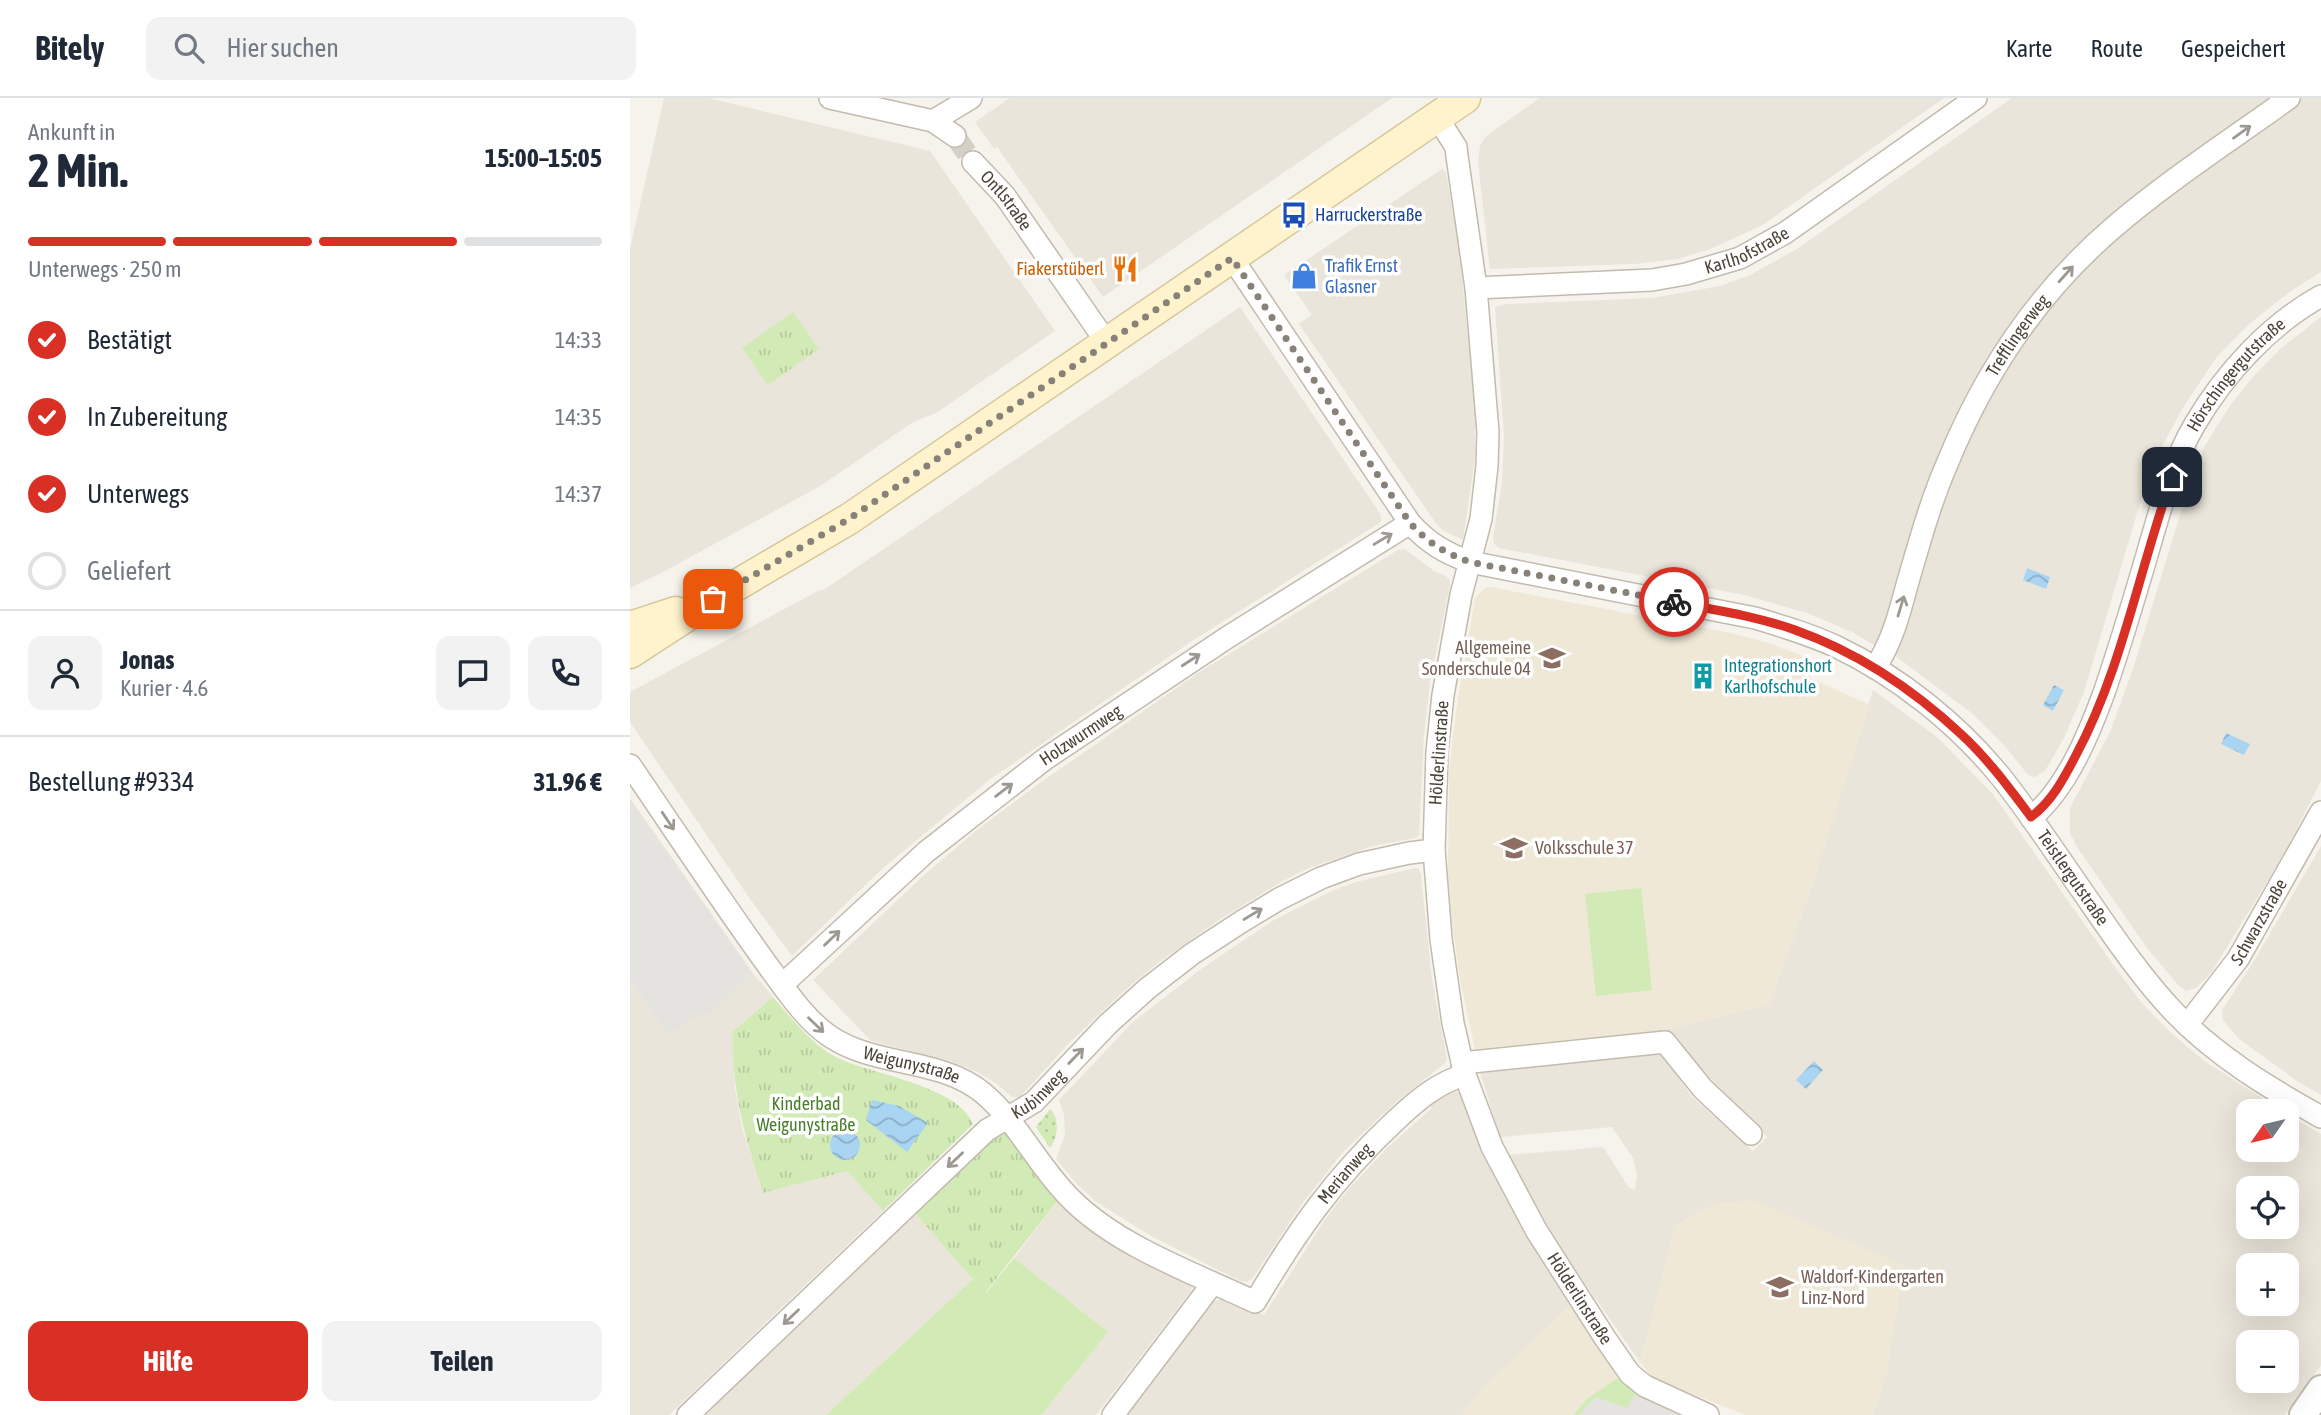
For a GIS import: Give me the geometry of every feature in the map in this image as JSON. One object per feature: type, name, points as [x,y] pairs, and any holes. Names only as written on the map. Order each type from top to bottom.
[{"type":"main road","points":[[630,653],[713,599],[849,519],[1465,98]]},
{"type":"main road","points":[[630,627],[713,599]]},
{"type":"street","points":[[830,98],[933,121],[955,136]]},
{"type":"street","points":[[933,121],[938,98]]},
{"type":"street","points":[[933,121],[971,98]]},
{"type":"street","name":"Karlhofstraße","points":[[1476,288],[1652,280],[1686,274],[1740,258],[1785,233],[1976,98]]},
{"type":"street","name":"Trefflingerweg","points":[[1875,668],[1889,646],[1927,518],[1955,444],[1979,393],[2022,327],[2079,259],[2113,227],[2289,98]]},
{"type":"street","name":"Hölderlinstraße","points":[[1437,117],[1456,148],[1476,288],[1488,443],[1481,519],[1461,595],[1443,695],[1437,752],[1434,850],[1447,984],[1464,1069],[1492,1147],[1511,1186],[1619,1359],[1645,1386],[1709,1415]]},
{"type":"street","name":"Ontlstraße","points":[[973,162],[1005,196],[1107,343]]},
{"type":"street","name":"Teistlergutstraße","points":[[1232,258],[1410,523],[1425,540],[1447,554],[1470,562],[1755,618],[1794,629],[1835,646],[1875,668],[1909,690],[1963,736],[2000,776],[2137,968],[2187,1025],[2253,1077],[2321,1117]]},
{"type":"street","name":"Hörschingergutstraße","points":[[2031,817],[2044,807],[2059,788],[2093,725],[2160,512],[2177,463],[2195,425],[2247,355],[2275,328],[2321,296]]},
{"type":"street","name":"Holzwurmweg","points":[[782,985],[926,852],[1045,759],[1216,644],[1410,523]]},
{"type":"street","name":"Weigunystraße","points":[[630,765],[782,985],[828,1035],[852,1050],[963,1081],[981,1091],[1009,1118],[1051,1177],[1092,1219],[1135,1244],[1255,1302]]},
{"type":"street","name":"Schwarzstraße","points":[[2187,1025],[2238,958],[2321,812]]},
{"type":"street","name":"Kubinweg","points":[[688,1415],[987,1130],[1034,1102],[1108,1024],[1192,954],[1279,899],[1321,878],[1359,864],[1434,850]]},
{"type":"street","points":[[1464,1069],[1665,1042],[1703,1089],[1751,1134]]},
{"type":"street","name":"Merianweg","points":[[1255,1302],[1317,1205],[1345,1170],[1418,1101],[1464,1069]]},
{"type":"street","points":[[1113,1415],[1213,1283]]},
{"type":"street","points":[[2303,1415],[2321,1389]]},
{"type":"shaded area","points":[[664,98],[708,98],[930,151],[1055,331],[936,413],[913,422],[822,485],[630,588],[630,249]]},
{"type":"shaded area","points":[[1010,98],[1392,98],[1103,297],[997,147],[994,149],[975,122]]},
{"type":"shaded area","points":[[1540,98],[1944,98],[1761,226],[1710,249],[1678,259],[1634,264],[1490,269],[1478,162],[1480,146],[1486,136]]},
{"type":"shaded area","points":[[2012,98],[2272,98],[2049,277],[2014,321],[1973,386],[1877,647],[1854,633],[1807,613],[1744,595],[1499,548],[1494,544],[1502,482],[1504,437],[1495,307],[1505,304],[1652,298],[1720,286],[1750,275],[1797,249]]},
{"type":"shaded area","points":[[2300,98],[2321,98],[2321,272],[2291,291],[2249,324],[2216,358],[2182,409],[2158,454],[2138,510],[2084,692],[2064,738],[2045,771],[2035,777],[2028,775],[2004,745],[1973,714],[1894,655],[1940,501],[1993,382],[2083,262],[2223,152]]},
{"type":"shaded area","points":[[1442,169],[1446,172],[1459,245],[1475,409],[1475,459],[1463,540],[1442,530],[1435,522],[1299,324],[1312,315],[1284,275]]},
{"type":"shaded area","points":[[1240,307],[1377,509],[1381,522],[1192,641],[989,780],[883,868],[792,956],[630,722],[630,692],[825,589]]},
{"type":"shaded area","points":[[2321,317],[2321,781],[2281,859],[2211,973],[2196,988],[2186,991],[2147,948],[2077,847],[2070,833],[2070,808],[2110,732],[2133,669],[2187,492],[2203,449],[2229,407],[2252,378],[2280,349]]},
{"type":"shaded area","points":[[1405,549],[1450,580],[1430,682],[1424,736],[1419,835],[1415,838],[1373,846],[1309,868],[1222,918],[1155,965],[1122,993],[1069,1043],[1019,1098],[1012,1097],[977,1072],[950,1061],[871,1041],[813,980],[923,876],[977,830],[1037,785],[1198,673],[1398,550]]},
{"type":"shaded area","points":[[1485,588],[1731,633],[1769,643],[1817,661],[1810,678],[1870,705],[1813,882],[1769,1005],[1656,1031],[1475,1049],[1460,979],[1452,922],[1448,874],[1449,774],[1455,717],[1475,598]]},
{"type":"shaded area","points":[[1873,690],[1937,737],[1992,793],[2141,1002],[2203,1060],[2263,1099],[2236,1099],[2236,1162],[2300,1162],[2300,1122],[2321,1134],[2321,1365],[2285,1415],[1873,1415],[1888,1367],[1756,1201],[1719,1203],[1676,1226],[1640,1362],[1576,1271],[1525,1190],[1509,1155],[1603,1147],[1629,1188],[1635,1189],[1637,1175],[1633,1158],[1612,1127],[1500,1137],[1479,1069],[1660,1052],[1692,1097],[1753,1151],[1767,1137],[1670,1036],[1656,1031],[1769,1005],[1813,882]]},
{"type":"shaded area","points":[[630,798],[753,973],[773,997],[733,1031],[735,1089],[742,1128],[763,1193],[847,1171],[883,1211],[669,1415],[630,1415]]},
{"type":"shaded area","points":[[630,801],[752,974],[706,1015],[698,1014],[668,1035],[630,978]]},
{"type":"shaded area","points":[[2321,846],[2321,1095],[2239,1039],[2223,1020],[2222,1010]]},
{"type":"shaded area","points":[[1419,869],[1421,875],[1432,980],[1447,1059],[1343,1152],[1304,1201],[1252,1279],[1246,1282],[1238,1280],[1151,1236],[1095,1201],[1075,1182],[1056,1159],[1065,1135],[1064,1115],[1059,1100],[1133,1022],[1201,969],[1274,920],[1334,890]]},
{"type":"shaded area","points":[[1450,1090],[1463,1097],[1573,1303],[1483,1388],[1462,1415],[1124,1415],[1210,1303],[1230,1299],[1264,1315],[1324,1221],[1346,1192],[1387,1148],[1432,1108],[1429,1105]]},
{"type":"shaded area","points":[[1059,1199],[1189,1281],[1192,1286],[1191,1291],[1096,1415],[1041,1415],[1107,1332],[1014,1258]]},
{"type":"shaded area","name":"Waldorf-Kindergarten Linz-Nord","points":[[1756,1201],[1904,1265],[1888,1367],[1873,1415],[1746,1415],[1654,1379],[1640,1362],[1676,1226],[1719,1203]]},
{"type":"shaded area","points":[[914,1212],[973,1279],[826,1415],[701,1415]]},
{"type":"shaded area","points":[[1573,1303],[1618,1378],[1588,1398],[1573,1415],[1462,1415],[1483,1388]]},
{"type":"shaded area","points":[[1635,1395],[1682,1415],[1579,1415],[1595,1397],[1627,1408]]},
{"type":"green space","points":[[793,312],[819,349],[768,385],[742,348]]},
{"type":"green space","points":[[1641,888],[1652,990],[1596,996],[1585,894]]},
{"type":"green space","name":"Kinderbad Weigunystraße","points":[[773,997],[804,1032],[830,1054],[934,1091],[964,1111],[973,1124],[883,1211],[847,1171],[763,1193],[740,1113],[734,1073],[733,1031]]},
{"type":"green space","points":[[1050,1109],[1057,1128],[1050,1148],[1036,1127]]},
{"type":"green space","points":[[1000,1131],[1006,1132],[1059,1199],[985,1293],[914,1212]]},
{"type":"green space","points":[[1014,1258],[1108,1332],[1041,1415],[826,1415],[973,1279],[986,1293]]},
{"type":"green space","points":[[1618,1378],[1635,1392],[1688,1415],[1573,1415],[1588,1398]]},
{"type":"water","points":[[2027,568],[2050,577],[2046,589],[2023,580]]},
{"type":"water","points":[[2054,685],[2064,690],[2053,711],[2043,705]]},
{"type":"water","points":[[2226,733],[2250,744],[2244,755],[2221,744]]},
{"type":"water","points":[[1814,1061],[1823,1070],[1806,1089],[1796,1080]]},
{"type":"water","points":[[872,1100],[899,1106],[928,1123],[907,1152],[866,1120]]},
{"type":"water","points":[[845,1130],[856,1134],[860,1145],[856,1156],[845,1160],[834,1156],[830,1145],[834,1134]]},
{"type":"tunnel","points":[[955,136],[973,162]]},
{"type":"way so far","points":[[713,599],[849,519],[1232,258],[1410,523],[1425,540],[1447,554],[1470,562],[1674,602]]},
{"type":"place","name":"Harruckerstraße","points":[[1294,215]]},
{"type":"place","name":"Fiakerstüberl","points":[[1125,269]]},
{"type":"place","name":"Trafik Ernst Glasner","points":[[1304,276]]},
{"type":"place","name":"Allgemeine Sonderschule 04","points":[[1552,658]]},
{"type":"place","name":"Integrationshort Karlhofschule","points":[[1703,676]]},
{"type":"place","name":"Volksschule 37","points":[[1514,848]]},
{"type":"place","name":"Waldorf-Kindergarten Linz-Nord","points":[[1780,1287]]},
{"type":"route","points":[[1674,602],[1755,618],[1794,629],[1835,646],[1875,668],[1909,690],[1963,736],[2000,776],[2031,817],[2044,807],[2059,788],[2093,725],[2172,477]]}]
